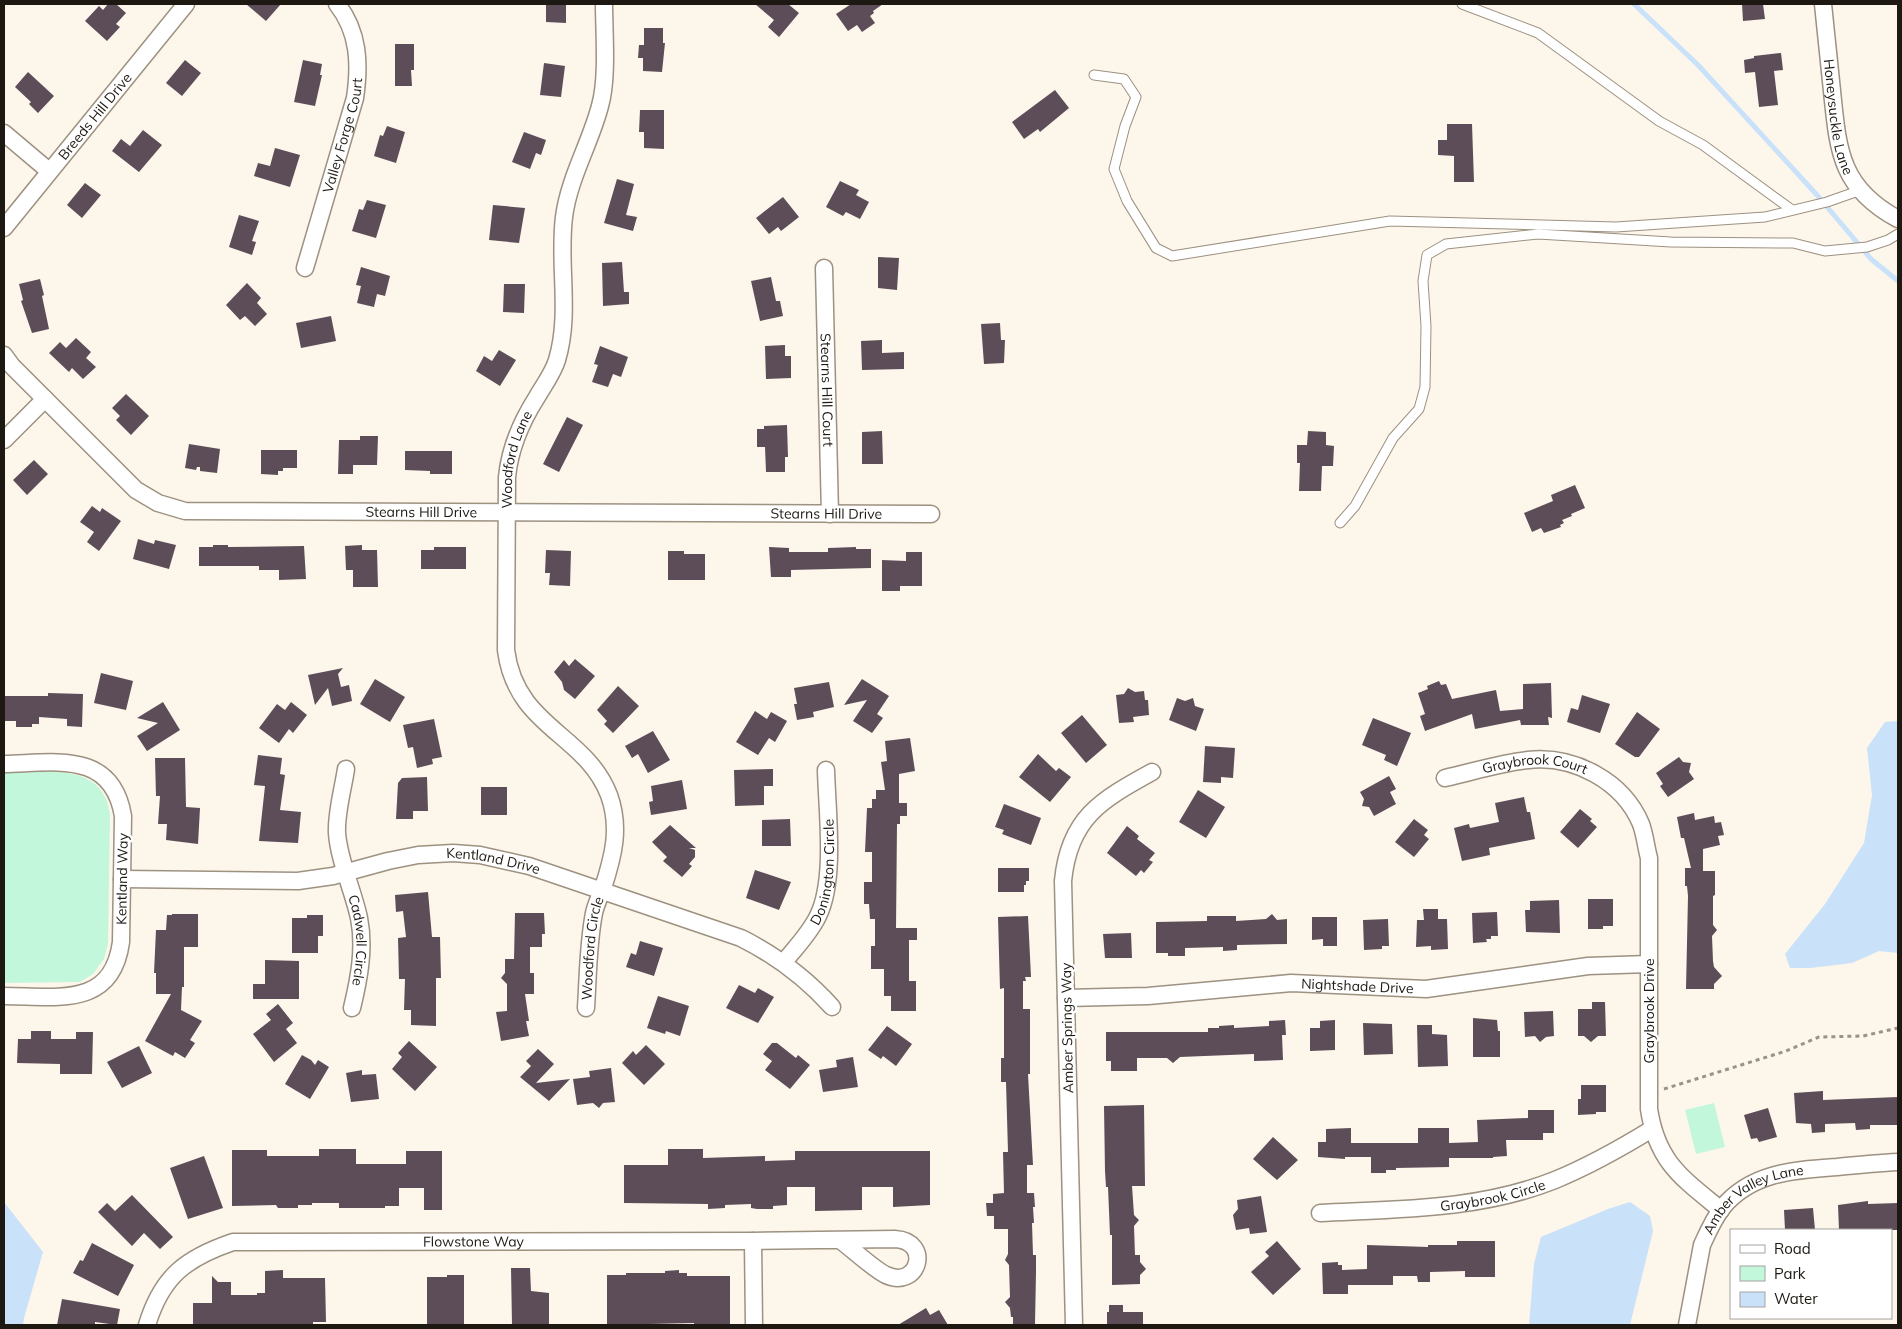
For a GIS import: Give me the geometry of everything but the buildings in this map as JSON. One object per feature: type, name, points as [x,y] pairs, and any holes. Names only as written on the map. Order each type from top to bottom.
[{"type":"street","name":"Breeds Hill Drive","points":[[4,228],[186,4]]},
{"type":"street","name":"Valley Forge Court","points":[[305,268],[354,98],[358,76],[356,45],[350,24],[337,4]]},
{"type":"street","name":"Woodford Lane","points":[[602,890],[612,861],[616,841],[614,818],[609,796],[601,778],[589,762],[543,722],[526,702],[513,678],[507,659],[506,513],[507,477],[512,448],[523,420],[557,363],[563,338],[564,216],[572,184],[601,104],[604,88],[604,4]]},
{"type":"street","name":"Honeysuckle Lane","points":[[1823,4],[1838,144],[1848,172],[1861,190],[1876,205],[1893,216]]},
{"type":"street","points":[[4,133],[49,171]]},
{"type":"street","name":"Stearns Hill Court","points":[[824,268],[830,514]]},
{"type":"street","points":[[4,355],[12,366],[45,399],[4,440]]},
{"type":"street","name":"Stearns Hill Drive","points":[[45,399],[136,490],[170,508],[201,512],[931,514]]},
{"type":"street","name":"Graybrook Court","points":[[1445,778],[1524,761],[1551,760],[1584,768],[1605,780],[1619,793]]},
{"type":"street","name":"Kentland Way","points":[[4,764],[69,763],[91,769],[104,776],[114,788],[122,809],[121,942],[119,957],[114,969],[97,988],[84,994],[71,996],[4,996]]},
{"type":"street","name":"Cadwell Circle","points":[[346,769],[337,821],[337,834],[359,919],[361,941],[360,972],[352,1008]]},
{"type":"street","name":"Donington Circle","points":[[784,962],[817,918],[826,892],[828,870],[826,770]]},
{"type":"street","name":"Amber Springs Way","points":[[1074,1325],[1064,868],[1075,834],[1085,819],[1110,795],[1152,772]]},
{"type":"street","name":"Graybrook Drive","points":[[1619,793],[1638,818],[1648,849],[1649,1109],[1652,1129],[1671,1166],[1687,1183],[1721,1210]]},
{"type":"street","name":"Kentland Drive","points":[[122,879],[288,882],[310,880],[388,860],[418,855],[467,854],[510,860],[734,935],[760,947],[784,962],[815,988],[832,1007]]},
{"type":"street","name":"Woodford Circle","points":[[586,1008],[591,934],[594,912],[602,890]]},
{"type":"street","name":"Nightshade Drive","points":[[1066,998],[1148,996],[1291,983],[1426,988],[1588,966],[1649,964]]},
{"type":"street","name":"Graybrook Circle","points":[[1320,1213],[1441,1206],[1499,1197],[1554,1181],[1580,1170],[1652,1129]]},
{"type":"street","name":"Amber Valley Lane","points":[[1687,1325],[1702,1245],[1721,1210],[1745,1188],[1764,1178],[1782,1172],[1898,1162]]},
{"type":"street","name":"Flowstone Way","points":[[147,1325],[156,1300],[170,1278],[191,1260],[233,1242],[840,1240]]},
{"type":"street","points":[[753,1241],[754,1325]]},
{"type":"lane","points":[[1462,4],[1538,33],[1659,121],[1702,145],[1792,210]]},
{"type":"lane","points":[[1094,75],[1124,79],[1136,97],[1125,126],[1114,170],[1127,201],[1156,248],[1172,256],[1390,221],[1616,226],[1765,217],[1813,206],[1861,190]]},
{"type":"lane","points":[[1340,523],[1354,506],[1393,438],[1419,409],[1425,387],[1426,326],[1423,281],[1427,255],[1446,244],[1538,234],[1671,242],[1793,243],[1824,251],[1853,250],[1867,247],[1888,240],[1898,234]]},
{"type":"path","points":[[1649,1094],[1786,1052],[1819,1038],[1864,1036],[1898,1028]]},
{"type":"green space","points":[[4,773],[69,773],[84,777],[96,785],[105,797],[110,814],[108,944],[104,959],[93,974],[80,982],[4,983]]},
{"type":"green space","points":[[1714,1103],[1725,1147],[1696,1154],[1685,1110]]},
{"type":"water","points":[[1898,721],[1898,953],[1879,951],[1852,963],[1810,968],[1790,968],[1785,954],[1825,904],[1864,843],[1872,795],[1867,748],[1885,722]]},
{"type":"water","points":[[4,1202],[43,1252],[23,1325],[4,1325]]},
{"type":"water","points":[[1630,1202],[1650,1216],[1653,1231],[1630,1325],[1529,1325],[1534,1264],[1541,1237],[1608,1209]]},
{"type":"waterway","points":[[1634,4],[1698,65],[1817,195],[1871,259],[1898,281]]}]
